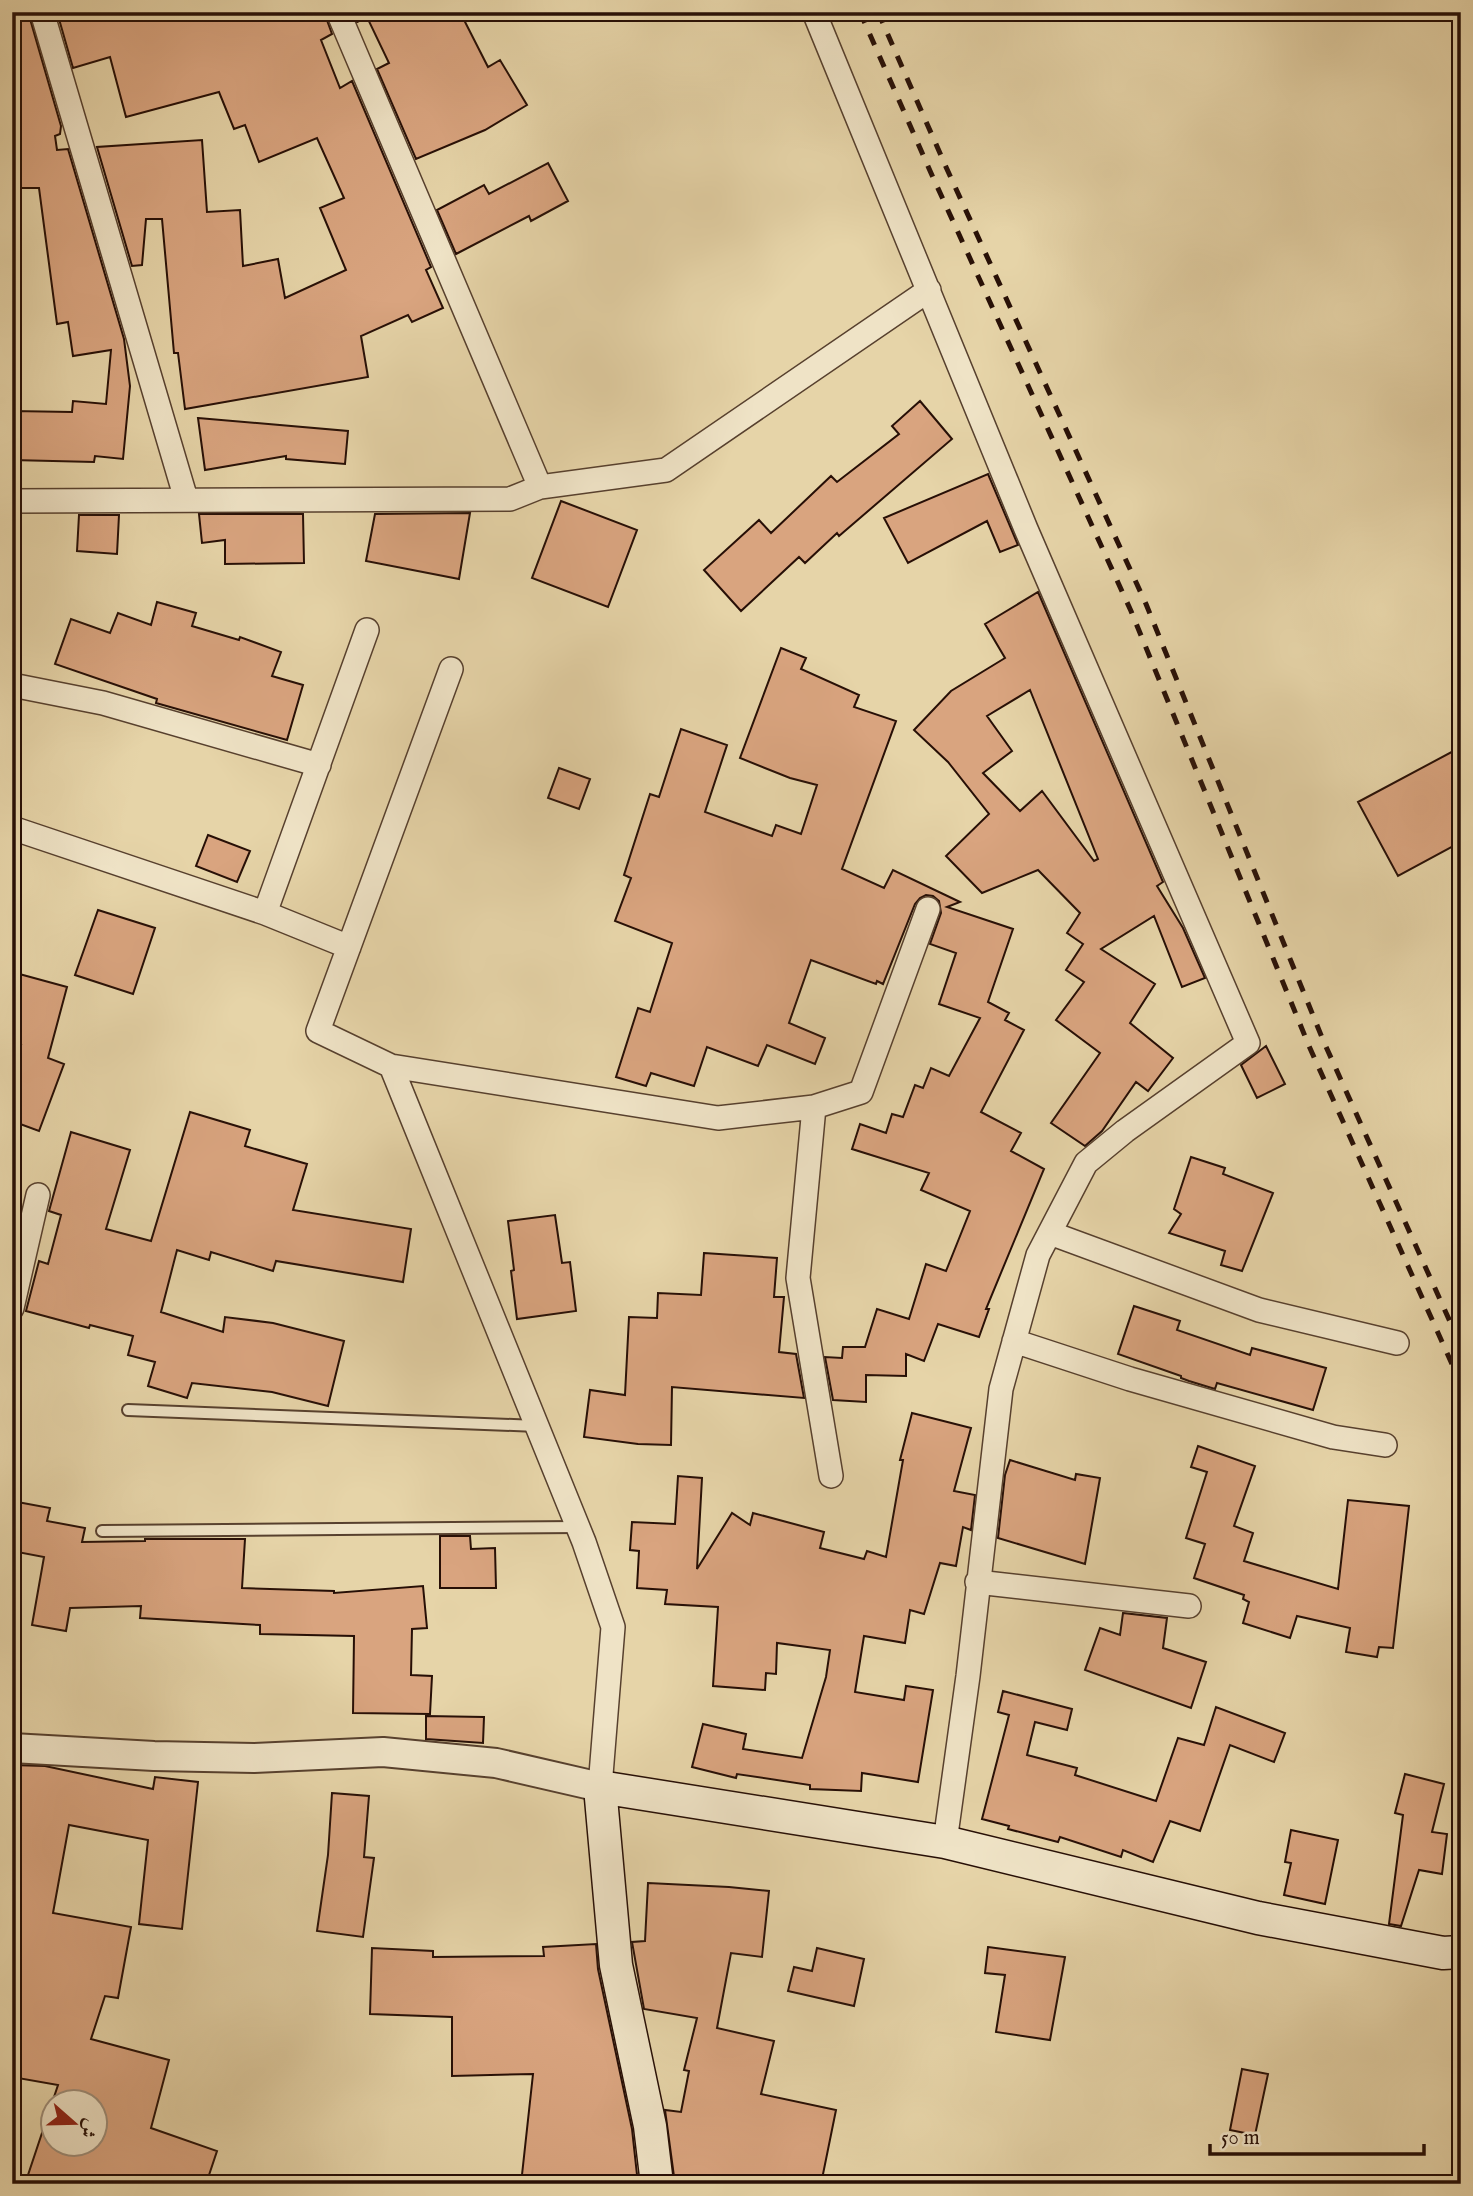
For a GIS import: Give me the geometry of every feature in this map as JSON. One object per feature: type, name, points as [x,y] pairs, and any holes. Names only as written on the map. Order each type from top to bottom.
[{"type":"main road","points":[[657,2184],[650,2126],[617,1965],[600,1787],[945,1842],[1258,1918],[1443,1953],[1461,1952]]},
{"type":"street","points":[[42,12],[186,499]]},
{"type":"street","points":[[338,12],[540,487]]},
{"type":"street","points":[[814,12],[1026,529],[1248,1043],[1125,1131],[1086,1163],[1038,1255],[1001,1389],[968,1676],[945,1842]]},
{"type":"street","points":[[12,500],[510,499],[540,487],[666,470],[929,290]]},
{"type":"street","points":[[265,912],[367,630]]},
{"type":"street","points":[[451,669],[318,1031],[391,1066],[718,1118],[814,1107],[861,1092],[928,909]]},
{"type":"street","points":[[12,685],[103,703],[318,765]]},
{"type":"street","points":[[12,828],[265,912],[349,947]]},
{"type":"street","points":[[12,1748],[154,1756],[254,1758],[383,1752],[496,1763],[600,1787],[613,1628],[579,1527],[391,1066]]},
{"type":"street","points":[[814,1107],[798,1278],[831,1476]]},
{"type":"street","points":[[12,1308],[38,1195]]},
{"type":"street","points":[[1050,1233],[1259,1310],[1397,1343]]},
{"type":"street","points":[[1014,1341],[1130,1379],[1333,1437],[1385,1446]]},
{"type":"street","points":[[977,1582],[1189,1606]]},
{"type":"lane","points":[[128,1410],[537,1426]]},
{"type":"lane","points":[[102,1531],[579,1527]]},
{"type":"building","points":[[12,12],[28,12],[61,126],[60,134],[55,136],[57,150],[68,149],[124,339],[130,386],[123,459],[95,456],[94,462],[12,460],[12,411],[72,412],[73,401],[106,404],[111,350],[73,356],[68,322],[57,324],[39,188],[12,188]]},
{"type":"building","points":[[57,12],[324,12],[332,34],[321,40],[340,88],[352,81],[431,267],[426,270],[443,308],[412,322],[408,315],[361,336],[368,377],[185,409],[178,353],[174,353],[162,219],[146,219],[142,265],[132,266],[97,147],[202,140],[207,212],[240,210],[243,266],[278,259],[285,298],[346,270],[320,208],[344,198],[317,138],[259,162],[245,125],[234,129],[219,92],[126,117],[110,57],[73,68]]},
{"type":"building","points":[[353,12],[460,12],[488,67],[500,60],[527,105],[485,130],[416,159],[377,69],[389,63],[367,17],[357,22]]},
{"type":"building","points":[[548,163],[568,201],[531,221],[529,216],[456,254],[437,210],[484,185],[489,194]]},
{"type":"building","points":[[920,401],[952,439],[839,536],[837,533],[805,563],[799,557],[741,611],[704,570],[759,520],[771,533],[831,476],[837,482],[899,434],[892,426]]},
{"type":"building","points":[[198,418],[348,431],[345,464],[286,459],[286,456],[205,470]]},
{"type":"building","points":[[988,474],[1018,545],[1000,552],[987,521],[908,563],[884,518]]},
{"type":"building","points":[[561,501],[637,530],[608,607],[532,578]]},
{"type":"building","points":[[470,513],[459,579],[366,561],[375,514]]},
{"type":"building","points":[[199,514],[303,514],[304,563],[225,564],[225,540],[202,543]]},
{"type":"building","points":[[79,515],[119,515],[117,554],[77,551]]},
{"type":"building","points":[[1038,592],[1163,882],[1157,886],[1183,928],[1205,978],[1182,987],[1154,916],[1101,949],[1155,984],[1130,1023],[1173,1058],[1148,1091],[1136,1082],[1102,1131],[1085,1146],[1051,1123],[1100,1053],[1056,1020],[1084,982],[1066,970],[1083,944],[1067,933],[1080,913],[1038,870],[982,893],[946,856],[989,814],[948,762],[914,730],[951,691],[1005,658],[985,624]],"holes":[[[1030,690],[1098,859],[1094,861],[1042,791],[1020,811],[983,773],[1012,751],[987,716]]]},
{"type":"building","points":[[157,602],[196,613],[192,626],[239,640],[240,637],[281,652],[272,676],[303,685],[287,740],[156,703],[157,699],[55,664],[71,619],[110,633],[118,613],[151,625]]},
{"type":"building","points":[[781,648],[806,658],[801,669],[859,695],[854,707],[896,721],[842,869],[884,888],[893,870],[960,902],[947,907],[1013,929],[988,1002],[1009,1013],[1005,1020],[1024,1030],[981,1112],[1021,1133],[1011,1151],[1044,1169],[986,1309],[989,1309],[979,1337],[938,1324],[924,1361],[906,1354],[906,1376],[866,1375],[866,1402],[833,1400],[825,1357],[842,1358],[843,1347],[865,1347],[877,1309],[909,1319],[926,1264],[946,1271],[970,1211],[921,1190],[929,1173],[852,1149],[860,1124],[886,1133],[892,1114],[903,1117],[915,1085],[923,1088],[931,1068],[949,1076],[980,1018],[939,1004],[956,953],[930,944],[941,913],[939,901],[926,895],[915,904],[883,984],[877,981],[876,984],[811,960],[789,1023],[825,1038],[815,1064],[767,1045],[758,1066],[707,1047],[694,1086],[651,1073],[646,1086],[616,1077],[638,1008],[650,1012],[672,943],[615,921],[631,878],[624,875],[650,794],[659,797],[681,729],[727,745],[705,812],[772,836],[776,825],[801,834],[817,785],[790,778],[740,758]]},
{"type":"building","points":[[1461,747],[1461,842],[1398,876],[1358,802]]},
{"type":"building","points":[[559,768],[590,779],[579,809],[548,798]]},
{"type":"building","points":[[208,835],[250,851],[237,882],[196,866]]},
{"type":"building","points":[[98,910],[155,928],[133,994],[75,975]]},
{"type":"building","points":[[12,972],[67,987],[48,1058],[64,1064],[39,1131],[12,1121],[12,1070],[21,1045],[12,1043]]},
{"type":"building","points":[[1266,1046],[1285,1084],[1257,1098],[1241,1065]]},
{"type":"building","points":[[190,1112],[250,1130],[245,1146],[307,1164],[293,1210],[411,1229],[403,1282],[276,1261],[273,1271],[211,1252],[209,1260],[177,1250],[161,1312],[223,1332],[225,1317],[273,1323],[344,1341],[328,1406],[272,1392],[192,1383],[187,1398],[148,1386],[155,1362],[128,1355],[133,1336],[90,1325],[89,1328],[26,1311],[39,1261],[48,1264],[61,1215],[49,1211],[71,1132],[130,1150],[106,1229],[151,1241]]},
{"type":"building","points":[[1191,1157],[1225,1168],[1223,1174],[1273,1193],[1242,1271],[1221,1265],[1225,1251],[1169,1233],[1181,1214],[1174,1209]]},
{"type":"building","points":[[555,1215],[562,1263],[570,1262],[576,1311],[517,1319],[508,1221]]},
{"type":"building","points":[[704,1253],[777,1258],[774,1297],[784,1297],[779,1352],[796,1354],[804,1398],[672,1387],[671,1445],[584,1437],[590,1390],[625,1395],[629,1317],[657,1318],[658,1293],[701,1295]]},
{"type":"building","points":[[1134,1306],[1180,1321],[1177,1330],[1250,1355],[1252,1348],[1326,1368],[1313,1410],[1217,1383],[1215,1389],[1118,1354]]},
{"type":"building","points":[[912,1413],[971,1428],[954,1491],[975,1495],[971,1530],[963,1527],[956,1566],[940,1563],[924,1614],[910,1610],[905,1643],[864,1636],[855,1692],[904,1700],[906,1686],[933,1690],[918,1782],[862,1773],[861,1791],[810,1789],[810,1785],[737,1774],[736,1778],[692,1767],[703,1724],[746,1734],[743,1749],[802,1758],[826,1677],[830,1650],[777,1643],[776,1674],[766,1673],[765,1690],[713,1686],[718,1607],[665,1604],[667,1590],[637,1588],[639,1551],[630,1550],[632,1522],[675,1524],[678,1476],[702,1478],[697,1569],[732,1513],[750,1525],[753,1513],[824,1532],[820,1548],[864,1559],[867,1551],[886,1557],[903,1460],[900,1460]]},
{"type":"building","points":[[1198,1446],[1255,1466],[1234,1526],[1253,1533],[1244,1561],[1338,1589],[1348,1500],[1409,1506],[1393,1648],[1379,1647],[1377,1657],[1346,1652],[1350,1628],[1297,1616],[1290,1638],[1243,1623],[1249,1602],[1243,1599],[1244,1595],[1194,1578],[1205,1544],[1186,1538],[1207,1472],[1191,1467]]},
{"type":"building","points":[[1010,1460],[1075,1480],[1076,1474],[1100,1478],[1085,1564],[998,1538],[1005,1475]]},
{"type":"building","points":[[12,1501],[50,1508],[47,1521],[85,1528],[82,1542],[245,1539],[242,1588],[334,1593],[423,1586],[427,1628],[412,1629],[411,1675],[432,1676],[430,1714],[353,1713],[354,1636],[260,1634],[260,1625],[140,1618],[141,1606],[70,1608],[66,1631],[32,1625],[44,1557],[12,1551]]},
{"type":"building","points":[[440,1536],[470,1536],[471,1549],[495,1548],[496,1588],[440,1588]]},
{"type":"building","points":[[1123,1613],[1167,1618],[1163,1648],[1206,1662],[1191,1708],[1085,1670],[1100,1628],[1120,1635]]},
{"type":"building","points":[[1003,1691],[1072,1709],[1067,1730],[1035,1722],[1027,1755],[1077,1768],[1075,1775],[1156,1801],[1178,1738],[1204,1745],[1216,1707],[1285,1733],[1274,1762],[1230,1745],[1200,1831],[1170,1821],[1153,1862],[1123,1850],[1121,1857],[1060,1837],[1058,1842],[982,1819],[1009,1715],[998,1712]]},
{"type":"building","points":[[426,1716],[484,1717],[483,1743],[426,1739]]},
{"type":"building","points":[[12,1765],[45,1766],[153,1789],[155,1777],[198,1782],[182,1929],[139,1924],[148,1840],[69,1825],[53,1913],[131,1927],[118,1998],[105,1996],[91,2039],[169,2060],[151,2128],[217,2151],[206,2184],[25,2184],[38,2145],[38,2158],[108,2158],[108,2088],[57,2088],[58,2085],[12,2077]]},
{"type":"building","points":[[1405,1774],[1444,1784],[1432,1832],[1447,1834],[1442,1874],[1419,1870],[1401,1926],[1389,1924],[1403,1815],[1395,1813]]},
{"type":"building","points":[[332,1793],[369,1796],[364,1857],[374,1858],[363,1937],[317,1931],[328,1855]]},
{"type":"building","points":[[1291,1830],[1338,1840],[1325,1904],[1284,1895],[1291,1863],[1285,1862]]},
{"type":"building","points":[[648,1883],[769,1891],[762,1957],[731,1953],[717,2028],[774,2041],[761,2094],[836,2110],[821,2184],[675,2184],[665,2110],[681,2112],[689,2071],[684,2070],[697,2018],[644,2009],[632,1942],[645,1941]]},
{"type":"building","points":[[596,1944],[598,1969],[632,2129],[638,2184],[521,2184],[533,2074],[452,2076],[452,2017],[370,2014],[372,1948],[433,1951],[433,1957],[544,1956],[543,1947]]},
{"type":"building","points":[[988,1947],[1065,1957],[1050,2040],[996,2032],[1005,1975],[985,1973]]},
{"type":"building","points":[[817,1948],[864,1959],[854,2006],[788,1991],[794,1967],[812,1971]]},
{"type":"building","points":[[1242,2069],[1268,2074],[1255,2135],[1230,2130]]},
{"type":"railway","points":[[860,12],[1131,611],[1309,1046],[1461,1384]]},
{"type":"railway","points":[[878,12],[1146,604],[1323,1040],[1461,1346]]}]
